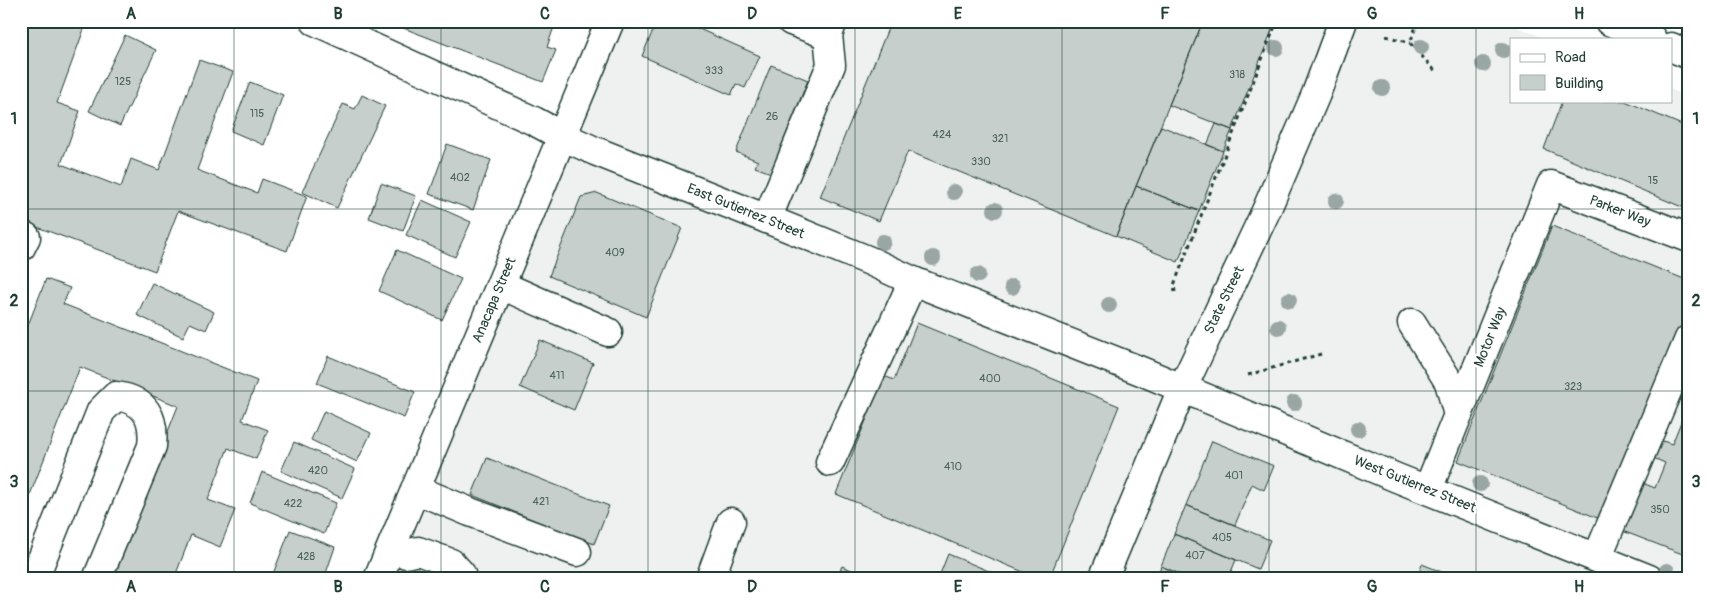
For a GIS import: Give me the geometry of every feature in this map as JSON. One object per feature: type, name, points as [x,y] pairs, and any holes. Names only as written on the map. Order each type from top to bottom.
[{"type":"main road","name":"East Gutierrez Street","points":[[315,21],[534,120],[562,136],[870,261],[913,281],[1182,389]]},
{"type":"main road","name":"Anacapa Street","points":[[378,579],[398,552],[415,489],[610,21]]},
{"type":"main road","points":[[768,219],[831,65],[830,28],[791,21]]},
{"type":"main road","name":"State Street","points":[[1103,579],[1182,389],[1266,211],[1316,94],[1343,21]]},
{"type":"main road","points":[[1609,21],[1650,38]]},
{"type":"main road","points":[[1672,47],[1689,55]]},
{"type":"main road","name":"Parker Way","points":[[1551,185],[1689,238]]},
{"type":"main road","name":"Motor Way","points":[[1428,489],[1551,185]]},
{"type":"main road","points":[[21,235],[26,236],[21,247]]},
{"type":"main road","points":[[830,462],[913,281]]},
{"type":"main road","points":[[501,285],[608,332]]},
{"type":"main road","points":[[1412,323],[1448,382],[1458,415]]},
{"type":"main road","points":[[1597,558],[1689,339]]},
{"type":"main road","name":"West Gutierrez Street","points":[[1182,389],[1649,579]]},
{"type":"main road","points":[[34,579],[102,411],[110,400],[116,396],[124,397],[140,405],[149,414],[154,431],[152,446],[97,579]]},
{"type":"main road","points":[[415,489],[470,512],[577,552]]},
{"type":"main road","points":[[710,579],[731,522]]},
{"type":"main road","points":[[398,552],[416,568],[457,578]]},
{"type":"path","points":[[1175,292],[1174,285],[1277,21]]},
{"type":"path","points":[[1410,43],[1418,21]]},
{"type":"path","points":[[1386,36],[1410,43],[1437,73]]},
{"type":"path","points":[[1248,375],[1322,354]]},
{"type":"path","points":[[1687,579],[1689,574]]},
{"type":"shaded area","points":[[611,21],[1504,21],[1544,38],[1510,38],[1510,102],[1672,102],[1672,90],[1689,97],[1689,579],[373,579]]},
{"type":"building","points":[[21,21],[87,21],[57,103],[80,111],[61,164],[121,187],[131,159],[159,170],[199,60],[233,72],[197,170],[257,193],[262,179],[307,196],[287,251],[178,211],[155,271],[21,221]]},
{"type":"building","points":[[394,21],[556,21],[547,47],[556,50],[543,82],[393,24]]},
{"type":"building","points":[[657,21],[681,21],[760,56],[745,88],[736,84],[731,95],[642,56]]},
{"type":"building","points":[[891,21],[1203,21],[1116,236],[908,151],[879,221],[820,197]]},
{"type":"building","points":[[1203,21],[1269,21],[1275,23],[1232,130],[1169,105]]},
{"type":"building","points":[[125,35],[156,50],[120,126],[89,111]]},
{"type":"building","points":[[771,65],[808,80],[771,173],[755,167],[758,161],[736,152]]},
{"type":"building","points":[[250,82],[283,95],[264,145],[231,131]]},
{"type":"building","points":[[362,95],[385,106],[337,208],[302,192],[343,104],[355,109]]},
{"type":"building","points":[[1562,102],[1627,102],[1689,128],[1689,210],[1544,149]]},
{"type":"building","points":[[1216,124],[1232,130],[1223,151],[1207,145]]},
{"type":"building","points":[[1161,126],[1223,151],[1199,211],[1136,186]]},
{"type":"building","points":[[447,144],[491,160],[473,210],[429,194]]},
{"type":"building","points":[[381,183],[416,196],[403,231],[369,218]]},
{"type":"building","points":[[1136,186],[1199,211],[1178,262],[1116,236]]},
{"type":"building","points":[[597,193],[682,228],[646,317],[549,276],[581,197]]},
{"type":"building","points":[[422,200],[471,222],[455,257],[406,235]]},
{"type":"building","points":[[1552,226],[1689,281],[1689,310],[1605,521],[1458,461]]},
{"type":"building","points":[[397,250],[461,279],[442,320],[379,291]]},
{"type":"building","points":[[46,279],[70,288],[63,304],[257,381],[242,420],[268,430],[256,459],[228,448],[208,500],[235,510],[220,547],[191,535],[174,579],[110,579],[178,406],[80,367],[21,518],[21,343]]},
{"type":"building","points":[[152,283],[214,312],[206,330],[190,323],[183,337],[137,315]]},
{"type":"building","points":[[917,323],[1119,406],[1049,579],[1040,579],[836,494],[884,376],[894,380]]},
{"type":"building","points":[[540,340],[593,363],[574,410],[520,387]]},
{"type":"building","points":[[328,356],[415,392],[404,418],[317,383]]},
{"type":"building","points":[[1689,375],[1689,396],[1677,391]]},
{"type":"building","points":[[1689,402],[1689,546],[1685,555],[1620,530],[1640,482],[1655,488],[1665,463],[1651,457],[1657,439],[1672,444]]},
{"type":"building","points":[[324,411],[371,433],[357,462],[311,440]]},
{"type":"building","points":[[1212,441],[1274,466],[1264,490],[1252,484],[1235,525],[1186,505]]},
{"type":"building","points":[[294,442],[355,469],[342,498],[281,471]]},
{"type":"building","points":[[487,458],[609,506],[594,544],[472,495]]},
{"type":"building","points":[[262,472],[336,503],[324,534],[250,503]]},
{"type":"building","points":[[1186,505],[1270,540],[1258,569],[1174,534]]},
{"type":"building","points":[[290,530],[335,547],[324,579],[271,579]]},
{"type":"building","points":[[1174,534],[1236,560],[1228,579],[1191,579],[1161,566]]},
{"type":"building","points":[[948,554],[1008,579],[938,579]]},
{"type":"building","points":[[1422,564],[1459,579],[1417,579]]},
{"type":"building","points":[[842,566],[873,579],[836,579]]},
{"type":"building","points":[[1161,566],[1191,579],[1156,579]]}]
